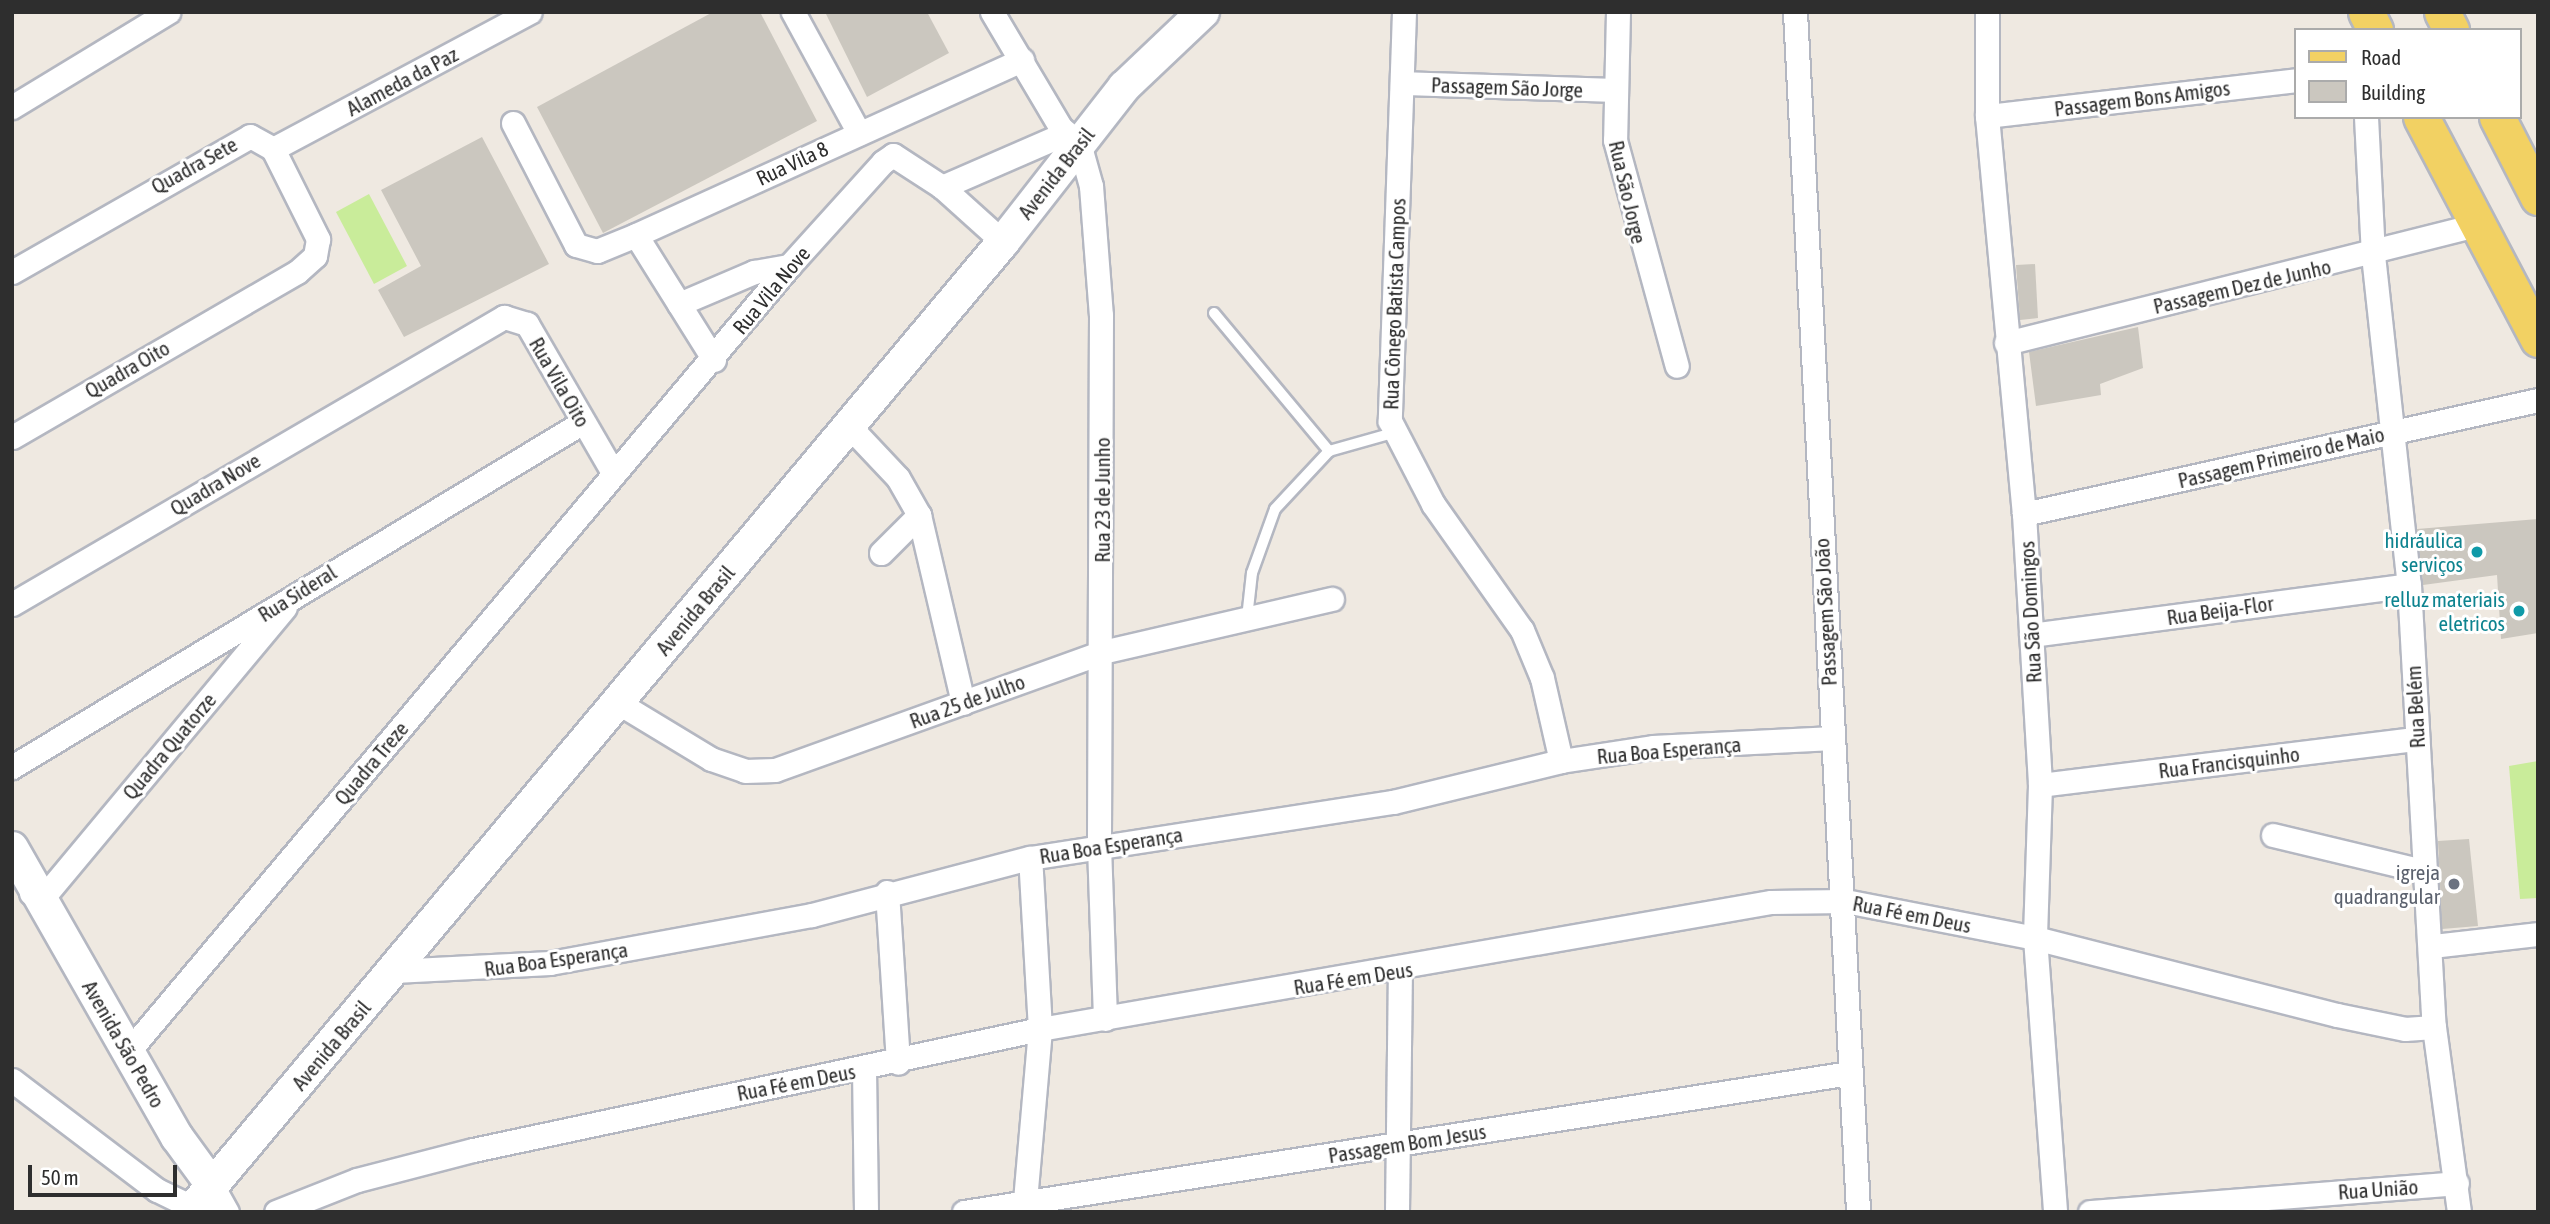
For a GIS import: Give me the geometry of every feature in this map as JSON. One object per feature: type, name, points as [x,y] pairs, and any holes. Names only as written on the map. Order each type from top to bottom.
[{"type":"main road","name":"Avenida Brasil","points":[[199,1201],[1003,242],[1072,138],[1203,12]]},
{"type":"main road","points":[[2366,12],[2374,28]]},
{"type":"main road","points":[[2442,12],[2451,28]]},
{"type":"main road","points":[[2422,119],[2538,340]]},
{"type":"main road","points":[[2498,119],[2538,197]]},
{"type":"main road","name":"Avenida São Pedro","points":[[12,848],[128,1052],[199,1201]]},
{"type":"street","points":[[12,107],[168,12]]},
{"type":"street","name":"Alameda da Paz","points":[[273,149],[530,12]]},
{"type":"street","points":[[793,12],[868,128],[893,155],[942,187],[1003,242]]},
{"type":"street","name":"Rua 23 de Junho","points":[[992,12],[1072,138],[1099,256],[1102,652],[1098,846],[1105,1019]]},
{"type":"street","name":"Rua Cônego Batista Campos","points":[[1404,12],[1390,421],[1433,504],[1522,630],[1542,678],[1561,761]]},
{"type":"street","name":"Rua São Jorge","points":[[1618,12],[1612,90],[1622,179],[1677,366]]},
{"type":"street","name":"Passagem São João","points":[[1795,12],[1832,738],[1845,901],[1850,1073],[1858,1212]]},
{"type":"street","name":"Rua São Domingos","points":[[1986,12],[1987,116],[2024,514],[2040,785],[2035,938],[2055,1212]]},
{"type":"street","name":"Rua Vila 8","points":[[513,123],[576,245],[597,251],[1022,60]]},
{"type":"street","name":"Passagem Bons Amigos","points":[[1987,116],[2294,80]]},
{"type":"street","name":"Passagem São Jorge","points":[[1402,83],[1612,90]]},
{"type":"street","name":"Rua Belém","points":[[2366,119],[2373,255],[2409,584],[2423,871],[2432,946],[2434,1027],[2459,1212]]},
{"type":"street","name":"Quadra Sete","points":[[12,272],[230,142],[250,136],[273,149]]},
{"type":"street","points":[[942,187],[1072,138]]},
{"type":"street","name":"Quadra Oito","points":[[12,437],[297,272],[317,248],[273,149]]},
{"type":"street","name":"Rua Vila Nove","points":[[614,474],[714,360],[789,266],[893,155]]},
{"type":"street","name":"Passagem Dez de Junho","points":[[2006,343],[2373,255],[2477,225]]},
{"type":"street","points":[[636,235],[714,360]]},
{"type":"street","points":[[679,304],[754,272],[789,266]]},
{"type":"street","name":"Rua Vila Oito","points":[[417,364],[495,319],[521,319],[614,474]]},
{"type":"street","name":"Quadra Nove","points":[[12,604],[417,364]]},
{"type":"street","name":"Passagem Primeiro de Maio","points":[[2024,514],[2538,400]]},
{"type":"street","name":"Rua Sideral","points":[[12,766],[583,422]]},
{"type":"street","points":[[849,426],[898,478],[919,515],[963,703]]},
{"type":"street","name":"Quadra Treze","points":[[128,1052],[614,474]]},
{"type":"street","points":[[881,552],[919,515]]},
{"type":"street","name":"Rua Beija-Flor","points":[[2031,635],[2409,584]]},
{"type":"street","name":"Quadra Quatorze","points":[[41,900],[297,592]]},
{"type":"street","name":"Rua 25 de Julho","points":[[617,702],[711,759],[759,773],[1102,652],[1247,618],[1305,616],[1332,599]]},
{"type":"street","name":"Rua Boa Esperança","points":[[394,971],[550,963],[811,915],[887,892],[1030,858],[1393,802],[1561,761],[1654,747],[1832,738]]},
{"type":"street","name":"Rua Francisquinho","points":[[2040,785],[2417,739]]},
{"type":"street","points":[[2273,835],[2423,871]]},
{"type":"street","points":[[1024,1207],[1040,1029],[1030,858]]},
{"type":"street","name":"Avenida São Pedro","points":[[12,878],[41,900]]},
{"type":"street","points":[[887,892],[898,1063]]},
{"type":"street","name":"Rua Fé em Deus","points":[[276,1212],[357,1180],[473,1150],[898,1063],[1040,1029],[1400,970],[1770,902],[1845,901],[2035,938],[2337,1015],[2405,1029],[2434,1027]]},
{"type":"street","points":[[2432,946],[2538,934]]},
{"type":"street","points":[[1398,1212],[1394,1145],[1400,970]]},
{"type":"street","points":[[864,1068],[866,1212]]},
{"type":"street","name":"Passagem Bom Jesus","points":[[964,1212],[1024,1207],[1850,1073]]},
{"type":"street","points":[[12,1080],[157,1190],[227,1212]]},
{"type":"street","name":"Rua União","points":[[2090,1212],[2457,1183]]},
{"type":"lane","points":[[1214,313],[1329,450]]},
{"type":"lane","points":[[1247,618],[1252,573],[1275,509],[1329,450],[1396,432]]},
{"type":"green space","points":[[369,194],[407,266],[374,284],[336,212]]},
{"type":"green space","points":[[2538,761],[2538,898],[2520,899],[2509,766]]},
{"type":"building","points":[[713,12],[760,12],[817,121],[603,233],[537,107]]},
{"type":"building","points":[[825,12],[927,12],[949,53],[867,97]]},
{"type":"building","points":[[482,137],[549,264],[404,337],[378,290],[421,266],[381,190]]},
{"type":"building","points":[[2035,264],[2038,318],[2020,320],[2016,265]]},
{"type":"building","points":[[2138,327],[2143,368],[2100,384],[2101,395],[2036,406],[2029,352]]},
{"type":"building","name":"hidráulica serviços","points":[[2538,519],[2538,633],[2501,639],[2497,575],[2423,585],[2417,529]]},
{"type":"building","name":"igreja quadrangular","points":[[2469,839],[2478,926],[2442,929],[2438,841]]},
{"type":"place","name":"hidráulica serviços","points":[[2477,552]]},
{"type":"place","name":"relluz materiais eletricos","points":[[2519,611]]},
{"type":"place","name":"igreja quadrangular","points":[[2454,884]]}]
